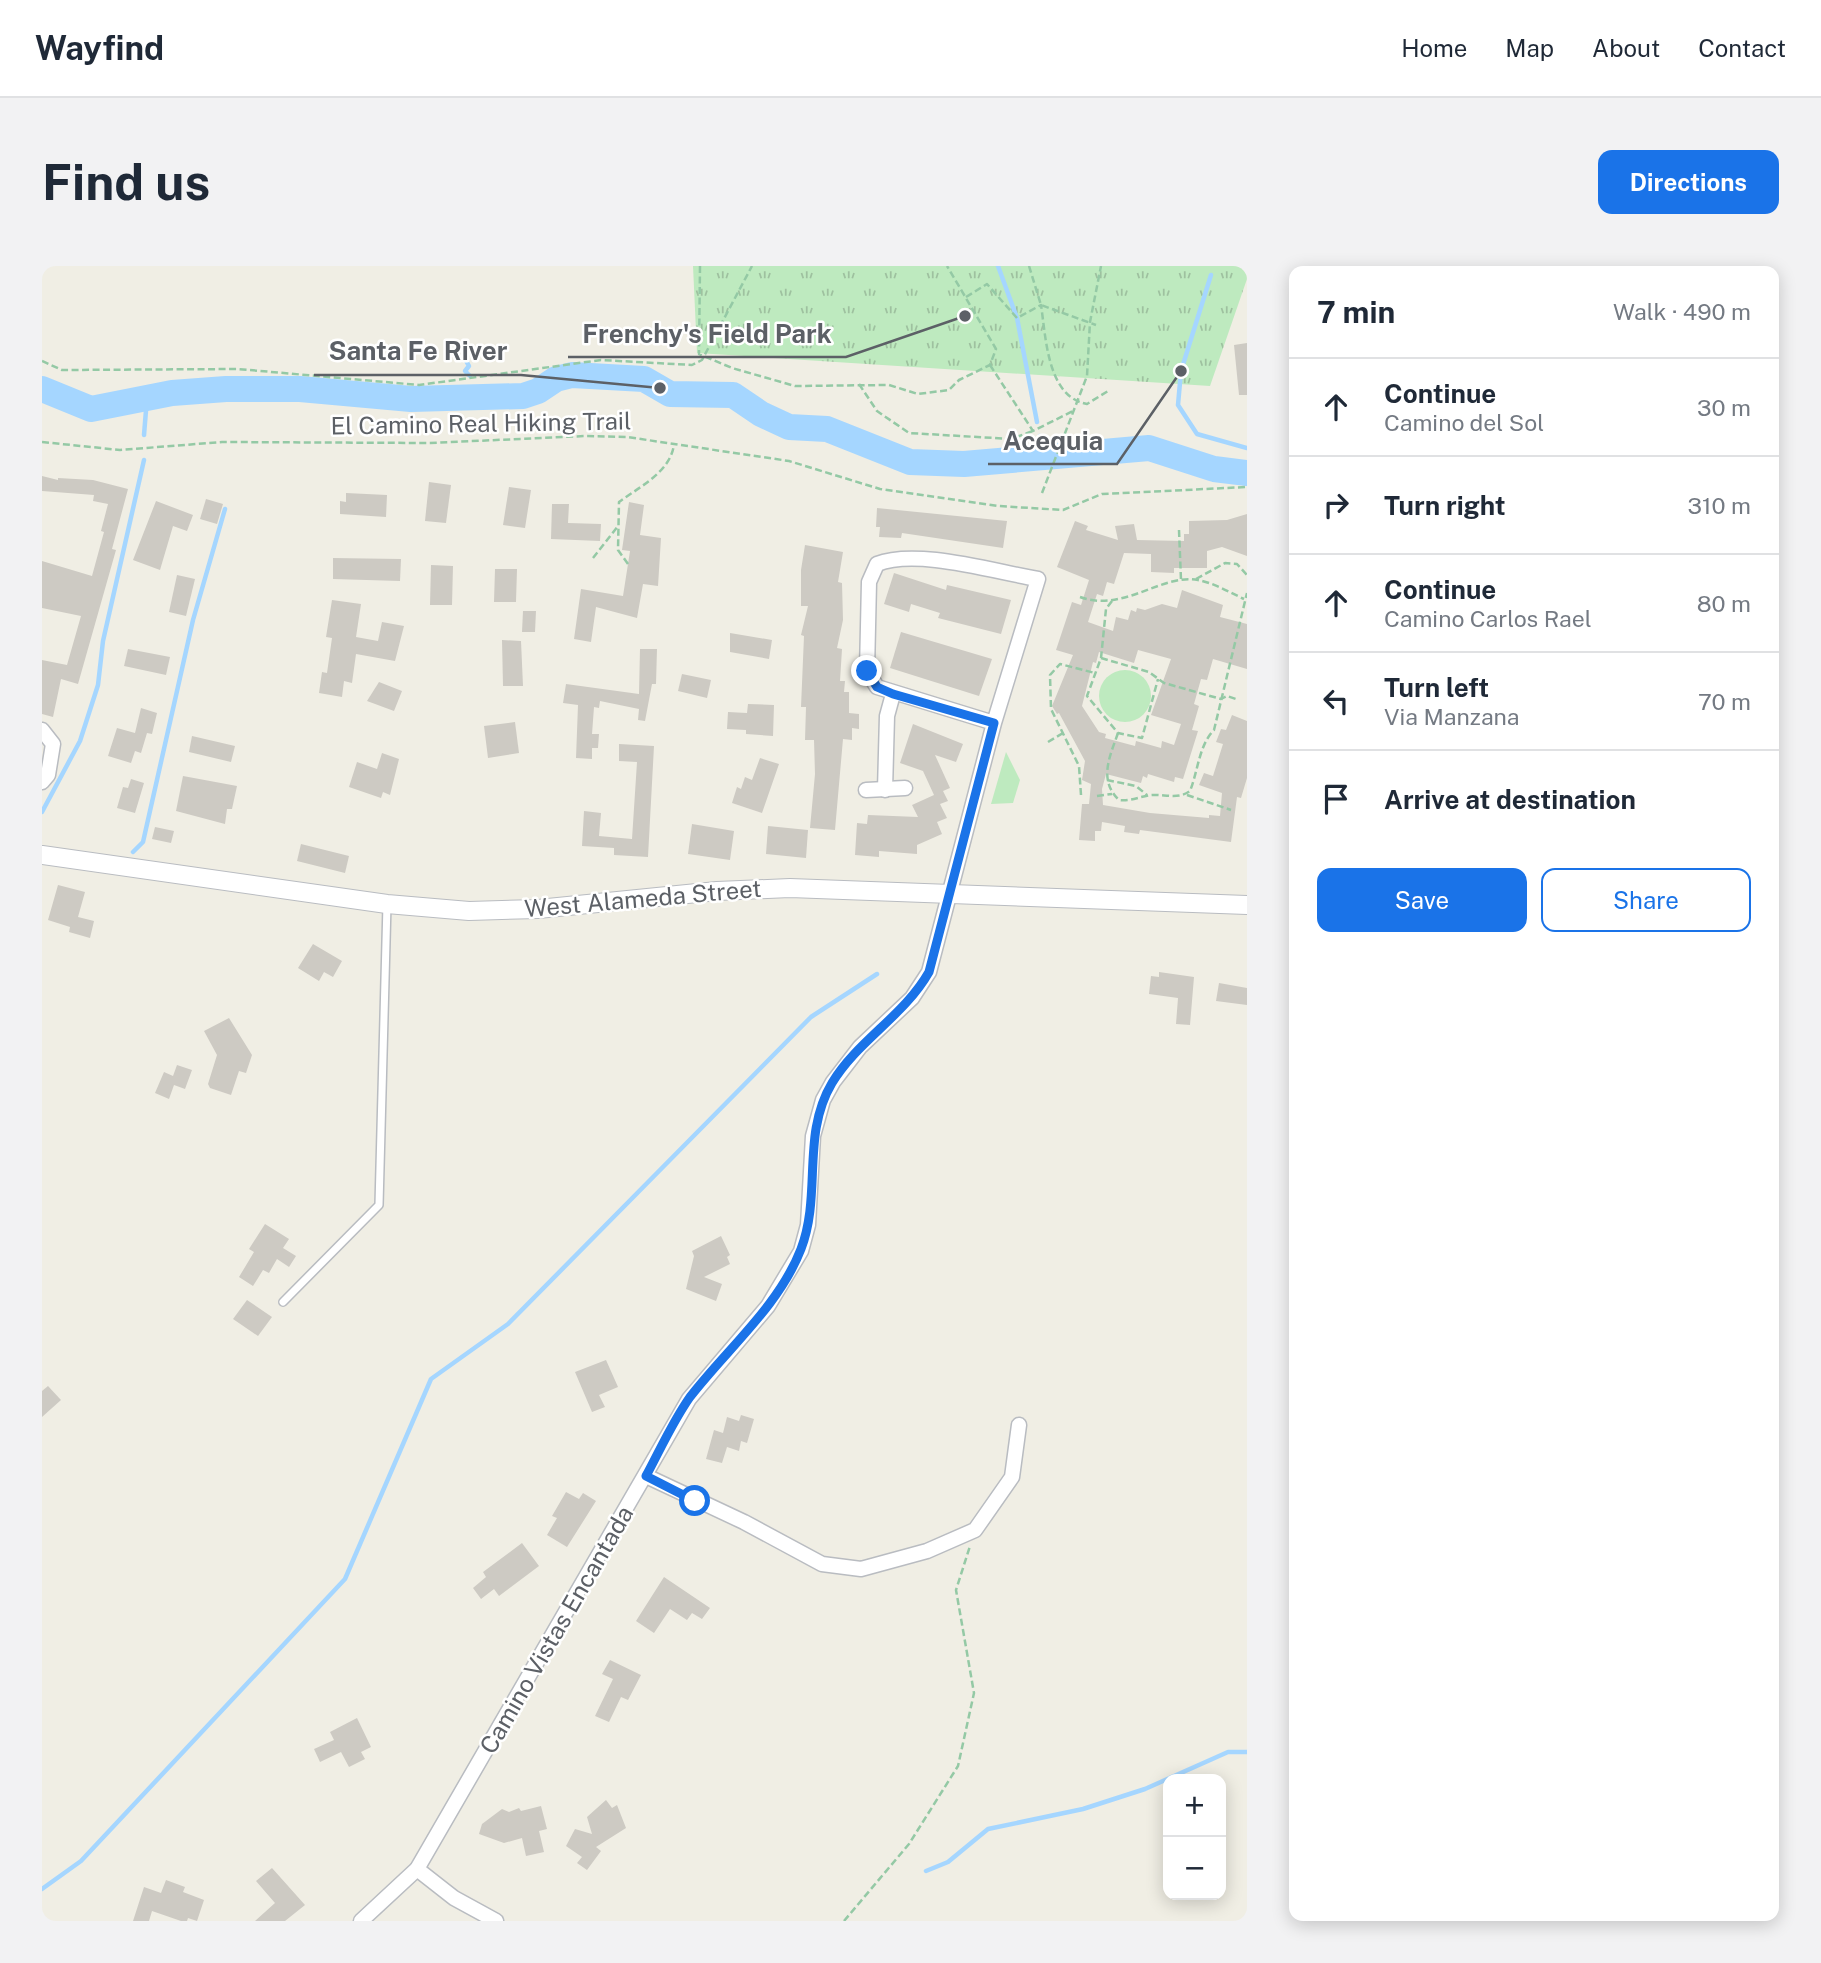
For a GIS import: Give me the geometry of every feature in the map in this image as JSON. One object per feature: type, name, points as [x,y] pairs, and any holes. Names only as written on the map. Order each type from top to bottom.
[{"type":"street","name":"Camino Vistas Encantada","points":[[361,1921],[417,1869],[689,1399],[768,1306],[800,1251],[808,1225],[813,1136],[823,1100],[849,1059],[898,1014],[919,989],[935,953],[994,723],[1038,579],[995,569],[894,556],[877,564],[869,582],[867,671],[877,687],[893,694]]},
{"type":"street","points":[[885,789],[887,716],[893,694],[994,723]]},
{"type":"street","points":[[42,730],[53,744],[48,775],[42,782]]},
{"type":"street","points":[[866,790],[905,788]]},
{"type":"street","name":"West Alameda Street","points":[[42,855],[387,904],[504,911],[741,889],[950,891],[1247,905]]},
{"type":"street","points":[[646,1476],[744,1522],[822,1564],[861,1569],[927,1551],[975,1530],[1012,1477],[1019,1425]]},
{"type":"street","points":[[417,1869],[454,1898],[496,1921]]},
{"type":"lane","points":[[283,1303],[379,1205],[387,904]]},
{"type":"path","points":[[700,266],[699,354],[704,357],[795,386],[889,385],[918,394],[949,390],[959,380],[990,365],[996,349],[947,266]]},
{"type":"path","points":[[42,361],[62,370],[238,369],[419,385],[601,360],[692,365],[704,357],[752,266]]},
{"type":"path","points":[[1029,266],[1041,304],[1058,382],[1066,396],[1077,403],[1087,404],[1108,391]]},
{"type":"path","points":[[1042,493],[1087,376],[1090,322],[1101,266]]},
{"type":"path","points":[[966,297],[987,284],[1017,318],[1041,304]]},
{"type":"path","points":[[1041,304],[1096,325]]},
{"type":"path","points":[[990,365],[1033,431]]},
{"type":"path","points":[[859,384],[877,411],[909,433],[1011,439],[1075,410]]},
{"type":"path","name":"El Camino Real Hiking Trail","points":[[42,442],[120,450],[222,442],[430,443],[585,436],[627,437],[789,461],[880,489],[998,506],[1063,510],[1102,494],[1247,486]]},
{"type":"path","points":[[628,564],[618,550],[618,502],[656,475],[673,456],[674,444]]},
{"type":"path","points":[[593,558],[618,526]]},
{"type":"path","points":[[1179,530],[1181,580]]},
{"type":"path","points":[[1080,597],[1112,601],[1181,580],[1196,579],[1225,563],[1237,564],[1247,575]]},
{"type":"path","points":[[1196,579],[1244,599]]},
{"type":"path","points":[[1186,795],[1200,766],[1202,748],[1213,730],[1247,593]]},
{"type":"path","points":[[1112,601],[1106,609],[1106,636],[1101,658],[1087,696],[1118,733],[1142,738],[1158,679]]},
{"type":"path","points":[[1101,658],[1221,699],[1227,696],[1236,699]]},
{"type":"path","points":[[1081,795],[1079,766],[1051,709],[1050,675],[1060,664],[1095,673]]},
{"type":"path","points":[[1048,742],[1063,733]]},
{"type":"path","points":[[1118,733],[1105,770],[1112,794],[1119,800],[1128,801],[1147,795],[1186,795],[1231,810]]},
{"type":"path","points":[[1107,780],[1136,786],[1147,795]]},
{"type":"path","points":[[1097,796],[1112,794]]},
{"type":"path","points":[[844,1921],[909,1844],[958,1766],[974,1693],[956,1590],[975,1530]]},
{"type":"green space","points":[[693,266],[1247,266],[1247,279],[1210,386],[697,353]]},
{"type":"green space","points":[[1125,670],[1135,672],[1143,678],[1149,686],[1149,706],[1143,714],[1135,720],[1125,722],[1115,720],[1107,714],[1101,706],[1099,696],[1101,686],[1107,678],[1115,672]]},
{"type":"green space","points":[[1006,752],[1020,780],[1013,803],[991,804]]},
{"type":"building","points":[[1247,343],[1247,395],[1239,395],[1234,345]]},
{"type":"building","points":[[42,476],[58,480],[93,480],[128,489],[112,549],[116,550],[78,684],[61,679],[53,717],[42,714],[42,660],[67,665],[81,616],[42,608],[42,561],[92,576],[104,532],[101,531],[108,504],[93,501],[94,495],[42,491]]},
{"type":"building","points":[[429,482],[451,485],[446,523],[425,521]]},
{"type":"building","points":[[509,487],[531,490],[525,528],[503,525]]},
{"type":"building","points":[[346,493],[387,495],[386,517],[340,514],[340,501],[346,502]]},
{"type":"building","points":[[206,499],[223,504],[217,524],[200,519]]},
{"type":"building","points":[[156,501],[193,515],[187,531],[173,526],[160,570],[133,560]]},
{"type":"building","points":[[629,502],[644,505],[640,535],[661,538],[658,586],[643,584],[637,618],[596,607],[591,642],[574,639],[581,589],[623,596],[630,551],[622,550]]},
{"type":"building","points":[[552,504],[569,504],[568,523],[601,524],[600,541],[551,539]]},
{"type":"building","points":[[877,508],[1007,521],[1003,548],[902,533],[901,538],[879,537],[880,527],[876,527]]},
{"type":"building","points":[[1247,514],[1247,556],[1222,547],[1207,551],[1207,568],[1174,568],[1174,573],[1151,572],[1151,554],[1124,553],[1114,584],[1107,582],[1103,596],[1097,594],[1088,622],[1113,631],[1116,617],[1128,620],[1131,610],[1136,612],[1137,608],[1145,610],[1162,604],[1177,608],[1182,590],[1223,605],[1220,617],[1247,624],[1247,669],[1213,659],[1207,680],[1201,679],[1194,704],[1199,706],[1192,730],[1198,731],[1183,779],[1175,777],[1174,782],[1148,774],[1147,778],[1143,776],[1141,783],[1106,774],[1102,789],[1103,805],[1150,813],[1209,818],[1209,815],[1220,816],[1222,793],[1199,785],[1204,773],[1213,776],[1223,744],[1216,742],[1221,729],[1226,730],[1232,715],[1247,721],[1247,778],[1241,798],[1237,797],[1231,842],[1140,830],[1139,834],[1124,832],[1125,826],[1102,822],[1101,831],[1095,831],[1095,841],[1079,840],[1082,804],[1089,804],[1091,784],[1082,780],[1085,761],[1059,713],[1057,714],[1052,706],[1073,655],[1056,650],[1072,602],[1081,605],[1089,580],[1057,567],[1075,521],[1088,526],[1086,530],[1118,540],[1115,526],[1134,524],[1137,540],[1184,541],[1184,534],[1189,534],[1189,521],[1227,520]],"holes":[[[1138,650],[1171,659],[1151,715],[1181,724],[1174,745],[1162,741],[1161,748],[1136,741],[1135,746],[1105,738],[1106,734],[1099,732],[1082,706],[1093,662],[1096,663],[1099,652],[1134,663]]]},
{"type":"building","points":[[805,545],[843,552],[838,582],[842,583],[843,620],[837,648],[842,649],[840,681],[845,681],[844,692],[849,692],[849,713],[859,714],[859,729],[852,728],[852,740],[843,739],[835,830],[810,828],[815,774],[814,740],[805,740],[806,707],[801,707],[804,636],[801,635],[808,606],[801,606],[801,570]]},
{"type":"building","points":[[333,558],[401,559],[400,581],[333,579]]},
{"type":"building","points":[[431,565],[453,566],[452,605],[430,605]]},
{"type":"building","points":[[495,569],[517,569],[516,602],[494,602]]},
{"type":"building","points":[[894,573],[946,590],[947,585],[1011,600],[1001,634],[938,618],[940,613],[911,604],[909,612],[884,604]]},
{"type":"building","points":[[177,575],[195,579],[186,616],[169,612]]},
{"type":"building","points":[[332,600],[361,604],[356,637],[378,641],[382,622],[404,626],[395,661],[356,654],[352,683],[344,681],[342,697],[319,693],[322,672],[327,673],[332,638],[326,637]]},
{"type":"building","points":[[523,611],[536,611],[535,632],[522,632]]},
{"type":"building","points":[[901,632],[992,659],[979,696],[890,668]]},
{"type":"building","points":[[730,633],[772,640],[769,659],[730,652]]},
{"type":"building","points":[[502,640],[521,641],[523,686],[503,686]]},
{"type":"building","points":[[128,649],[170,657],[166,675],[124,666]]},
{"type":"building","points":[[640,649],[657,649],[656,684],[652,684],[645,721],[638,720],[639,709],[600,701],[599,708],[594,707],[592,734],[599,734],[598,748],[592,748],[592,759],[576,758],[578,705],[563,703],[566,684],[639,694]]},
{"type":"building","points":[[682,674],[711,680],[707,698],[678,691]]},
{"type":"building","points":[[379,682],[402,691],[394,711],[367,701]]},
{"type":"building","points":[[748,704],[774,705],[773,736],[727,729],[728,712],[747,713]]},
{"type":"building","points":[[141,708],[157,713],[152,734],[147,733],[141,753],[135,751],[131,763],[108,756],[117,728],[135,733]]},
{"type":"building","points":[[515,722],[519,753],[488,758],[484,726]]},
{"type":"building","points":[[913,724],[963,744],[956,762],[935,755],[950,788],[943,791],[948,801],[940,804],[947,818],[937,822],[942,834],[917,845],[917,854],[879,851],[879,857],[855,855],[857,823],[867,824],[868,815],[918,817],[912,805],[934,795],[923,771],[900,763]]},
{"type":"building","points":[[192,736],[235,746],[231,762],[189,752]]},
{"type":"building","points":[[619,744],[654,746],[648,857],[614,855],[614,848],[582,846],[584,811],[601,813],[599,836],[632,839],[637,762],[619,761]]},
{"type":"building","points":[[382,753],[399,759],[390,795],[383,792],[381,798],[349,787],[357,762],[377,769]]},
{"type":"building","points":[[760,758],[779,764],[762,813],[732,803],[737,787],[741,789],[745,777],[752,780]]},
{"type":"building","points":[[183,776],[237,786],[232,809],[227,809],[225,824],[176,811]]},
{"type":"building","points":[[131,779],[144,783],[135,813],[117,808],[123,787],[128,788]]},
{"type":"building","points":[[692,824],[734,831],[730,860],[688,854]]},
{"type":"building","points":[[768,826],[808,830],[806,858],[766,854]]},
{"type":"building","points":[[155,827],[174,831],[171,843],[152,839]]},
{"type":"building","points":[[301,844],[349,856],[345,873],[297,861]]},
{"type":"building","points":[[58,885],[85,892],[78,917],[94,921],[90,938],[69,932],[70,927],[48,920]]},
{"type":"building","points":[[313,944],[342,961],[333,977],[324,972],[319,981],[298,968]]},
{"type":"building","points":[[1159,972],[1194,977],[1190,1025],[1176,1024],[1178,998],[1149,994],[1151,976],[1159,977]]},
{"type":"building","points":[[1219,983],[1247,988],[1247,1005],[1216,1001]]},
{"type":"building","points":[[229,1018],[252,1055],[246,1073],[239,1071],[231,1095],[210,1088],[208,1084],[217,1055],[204,1031]]},
{"type":"building","points":[[177,1065],[192,1070],[185,1089],[174,1085],[169,1099],[155,1093],[164,1072],[173,1076]]},
{"type":"building","points":[[265,1224],[289,1239],[283,1248],[296,1256],[289,1267],[277,1259],[269,1273],[263,1270],[253,1286],[239,1277],[254,1252],[249,1249]]},
{"type":"building","points":[[721,1236],[730,1255],[727,1257],[730,1264],[704,1277],[722,1284],[716,1301],[686,1289],[694,1256],[692,1251]]},
{"type":"building","points":[[247,1300],[272,1317],[258,1336],[233,1319]]},
{"type":"building","points":[[606,1360],[618,1387],[599,1395],[605,1407],[592,1412],[575,1372]]},
{"type":"building","points":[[48,1386],[61,1400],[42,1417],[42,1391]]},
{"type":"building","points":[[741,1415],[754,1419],[747,1443],[741,1441],[739,1451],[727,1447],[722,1463],[706,1459],[714,1430],[723,1433],[727,1417],[739,1421]]},
{"type":"building","points":[[566,1492],[579,1499],[583,1493],[596,1501],[567,1547],[547,1535],[557,1518],[552,1516]]},
{"type":"building","points":[[522,1543],[539,1566],[499,1596],[494,1589],[481,1599],[473,1588],[486,1577],[483,1572]]},
{"type":"building","points":[[664,1577],[710,1608],[702,1619],[692,1613],[687,1620],[670,1609],[654,1633],[636,1621]]},
{"type":"building","points":[[610,1660],[641,1675],[628,1700],[621,1697],[609,1722],[595,1716],[613,1679],[602,1674]]},
{"type":"building","points":[[357,1718],[371,1747],[361,1752],[365,1759],[349,1767],[341,1752],[320,1762],[314,1749],[334,1740],[330,1732]]},
{"type":"building","points":[[606,1800],[612,1808],[617,1805],[626,1828],[596,1847],[601,1851],[587,1870],[577,1863],[582,1857],[566,1846],[575,1829],[592,1834],[587,1817]]},
{"type":"building","points":[[541,1806],[547,1829],[539,1831],[544,1852],[526,1856],[522,1838],[504,1843],[479,1834],[482,1824],[502,1809],[509,1812]]},
{"type":"building","points":[[272,1868],[305,1905],[285,1921],[255,1921],[275,1903],[256,1881]]},
{"type":"building","points":[[166,1880],[185,1887],[183,1892],[204,1900],[197,1921],[188,1918],[187,1921],[181,1921],[152,1911],[149,1921],[133,1921],[144,1887],[161,1893]]},
{"type":"waterway","points":[[998,266],[1017,318],[1037,422]]},
{"type":"waterway","points":[[1211,275],[1181,371],[1178,405],[1197,434],[1247,448]]},
{"type":"waterway","points":[[465,359],[469,366],[465,371],[470,376]]},
{"type":"waterway","points":[[42,389],[91,409],[172,393],[226,389],[300,389],[411,399],[523,396],[538,391],[556,379],[572,375],[644,379],[670,394],[733,395],[761,414],[789,427],[827,429],[910,462],[964,464],[1149,448],[1214,469],[1247,473]]},
{"type":"waterway","points":[[144,435],[147,398]]},
{"type":"waterway","points":[[1040,436],[1042,457]]},
{"type":"waterway","points":[[42,812],[80,741],[98,685],[103,641],[144,460]]},
{"type":"waterway","points":[[133,852],[143,842],[193,620],[225,509]]},
{"type":"waterway","points":[[42,1889],[81,1861],[345,1579],[431,1379],[508,1324],[811,1017],[877,974]]},
{"type":"waterway","points":[[926,1871],[948,1862],[988,1829],[1083,1809],[1145,1789],[1228,1752],[1247,1752]]},
{"type":"place","name":"Frenchy's Field Park","points":[[965,316]]},
{"type":"place","name":"Acequia","points":[[1181,371]]},
{"type":"place","name":"Santa Fe River","points":[[660,388]]},
{"type":"route","points":[[695,1501],[646,1476],[689,1399],[768,1306],[800,1251],[808,1225],[813,1136],[823,1100],[833,1082],[860,1047],[898,1014],[929,972],[994,723],[893,694],[877,687],[867,671]]}]
